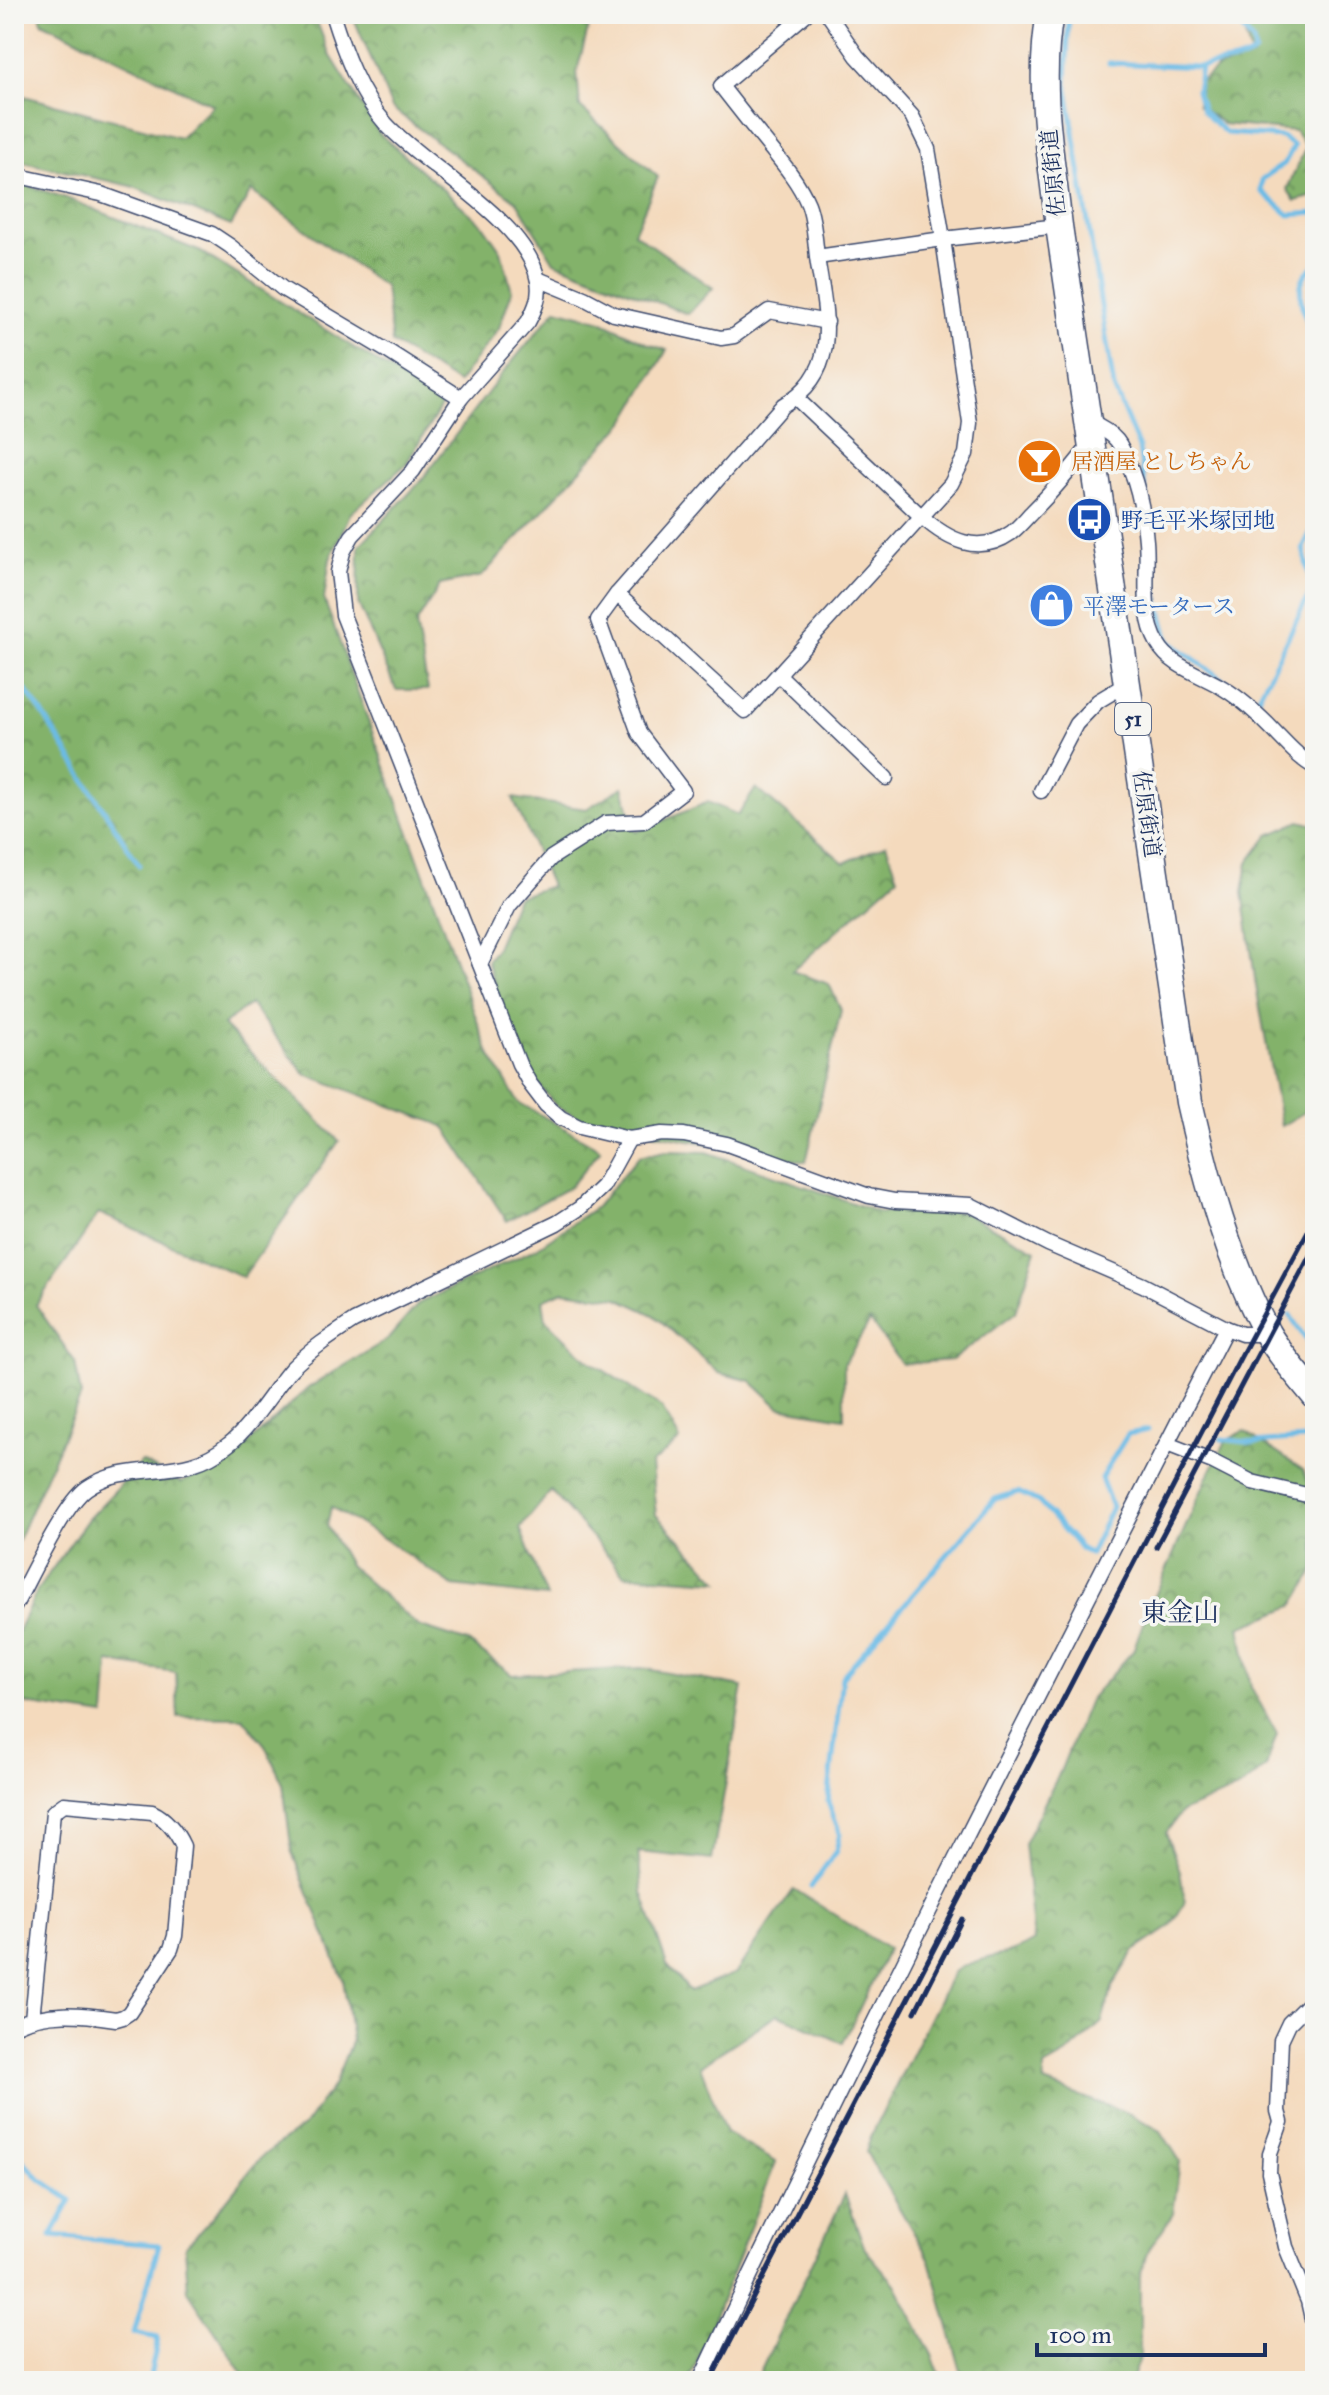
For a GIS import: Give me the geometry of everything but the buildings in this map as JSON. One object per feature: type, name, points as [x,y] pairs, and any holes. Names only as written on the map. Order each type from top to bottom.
[{"type":"highway","name":"佐原街道","points":[[1050,14],[1045,62],[1046,100],[1059,226],[1189,1102],[1217,1214],[1268,1334],[1315,1396]]},
{"type":"street","points":[[332,14],[365,95],[383,121],[518,239],[538,279],[536,307],[528,322],[461,398],[413,471],[352,536],[343,552],[338,572],[343,615],[519,1064],[530,1084],[546,1105],[561,1118],[579,1127],[629,1139],[662,1134],[684,1135],[727,1144],[869,1196],[895,1201],[971,1205],[1048,1244],[1143,1285],[1226,1328],[1242,1334],[1268,1334]]},
{"type":"street","points":[[480,964],[509,906],[551,858],[606,823],[644,821],[683,791],[639,733],[598,620],[617,594],[783,405],[796,398],[820,367],[826,351],[827,322],[809,205],[797,184],[721,86],[806,14]]},
{"type":"street","points":[[617,594],[745,711],[922,517],[959,472],[966,454],[970,435],[928,149],[912,116],[857,56],[828,14]]},
{"type":"street","points":[[14,175],[101,194],[212,234],[283,289],[461,398]]},
{"type":"street","points":[[817,257],[1059,226]]},
{"type":"street","points":[[538,279],[614,314],[721,338],[734,336],[769,311],[827,322]]},
{"type":"street","points":[[796,398],[942,534],[959,542],[978,544],[997,541],[1012,532],[1055,489],[1091,432],[1108,430],[1123,449],[1137,485],[1146,540],[1147,605],[1157,643],[1165,654],[1178,663],[1235,697],[1264,720],[1301,758],[1315,767]]},
{"type":"street","points":[[779,675],[886,778]]},
{"type":"street","points":[[1041,791],[1076,724],[1098,701],[1128,683]]},
{"type":"street","points":[[14,1607],[69,1507],[85,1489],[128,1472],[189,1465],[210,1458],[233,1441],[311,1350],[354,1321],[557,1223],[580,1208],[603,1186],[629,1139]]},
{"type":"street","points":[[700,2381],[899,1969],[1226,1328]]},
{"type":"street","points":[[1167,1444],[1252,1482],[1315,1497]]},
{"type":"street","points":[[14,2026],[56,2014],[123,2017],[129,2013],[171,1949],[175,1936],[183,1853],[179,1837],[163,1817],[152,1812],[64,1804],[53,1812],[32,2019]]},
{"type":"street","points":[[1315,1997],[1289,2023],[1281,2040],[1278,2111],[1281,2122],[1270,2153],[1269,2173],[1286,2247],[1308,2301],[1315,2332]]},
{"type":"green space","points":[[40,14],[314,14],[329,53],[379,133],[483,225],[501,251],[512,291],[499,328],[458,383],[392,343],[385,287],[251,191],[231,226],[131,186],[14,160],[14,115],[24,96],[180,138],[213,105],[42,22]]},
{"type":"green space","points":[[352,14],[592,14],[577,71],[580,107],[658,177],[634,233],[713,288],[688,314],[554,262],[517,202],[392,108]]},
{"type":"green space","points":[[1238,14],[1315,14],[1315,196],[1295,201],[1287,189],[1306,147],[1295,131],[1223,124],[1198,105],[1200,82],[1217,68],[1252,57]]},
{"type":"green space","points":[[14,181],[66,198],[201,252],[443,403],[406,464],[350,514],[330,559],[324,599],[488,1051],[518,1102],[601,1149],[570,1187],[507,1221],[444,1126],[305,1074],[250,1004],[223,1025],[339,1141],[243,1277],[99,1213],[36,1305],[75,1362],[81,1396],[14,1549]]},
{"type":"green space","points":[[556,309],[599,320],[667,350],[625,422],[482,576],[440,585],[416,624],[428,690],[396,690],[358,603],[359,546],[419,483]]},
{"type":"green space","points":[[623,787],[636,832],[708,802],[738,815],[756,788],[844,863],[886,844],[898,877],[792,971],[829,984],[841,1010],[806,1162],[588,1121],[557,1107],[519,1060],[487,961],[495,950],[517,897],[551,886],[513,798],[586,809]]},
{"type":"green space","points":[[1300,821],[1315,825],[1315,1106],[1281,1126],[1243,892],[1248,863],[1269,835]]},
{"type":"green space","points":[[666,1151],[707,1152],[881,1213],[925,1207],[965,1213],[1036,1250],[1016,1312],[952,1360],[902,1364],[870,1321],[844,1364],[844,1418],[779,1407],[751,1381],[719,1373],[654,1315],[618,1298],[563,1291],[543,1300],[546,1320],[588,1360],[662,1408],[680,1440],[651,1464],[656,1515],[719,1581],[625,1575],[551,1491],[520,1528],[547,1597],[453,1586],[331,1507],[327,1526],[349,1565],[418,1626],[468,1642],[512,1675],[641,1668],[743,1687],[712,1860],[638,1852],[642,1892],[667,1965],[690,1991],[736,1973],[794,1889],[888,1949],[843,2043],[778,2014],[700,2066],[726,2133],[776,2162],[687,2381],[248,2381],[188,2291],[185,2247],[261,2157],[304,2126],[334,2084],[352,2040],[343,1979],[292,1853],[283,1784],[265,1745],[243,1718],[178,1717],[176,1672],[109,1662],[105,1716],[20,1703],[14,1708],[14,1639],[38,1589],[88,1519],[142,1462],[181,1483],[238,1453],[308,1388],[388,1339],[419,1303],[535,1249],[596,1207],[639,1156]]},
{"type":"green space","points":[[1244,1431],[1303,1470],[1315,1496],[1315,1570],[1293,1606],[1240,1627],[1251,1687],[1277,1734],[1266,1767],[1240,1788],[1181,1812],[1166,1833],[1180,1871],[1185,1902],[1170,1927],[1134,1951],[1113,1985],[1102,2022],[1067,2054],[1044,2067],[1044,2083],[1130,2114],[1161,2131],[1180,2161],[1173,2214],[1150,2248],[1140,2275],[1140,2355],[1131,2381],[996,2381],[961,2371],[930,2260],[866,2152],[871,2136],[953,1972],[1034,1941],[1024,1844],[1060,1772],[1089,1700],[1133,1651],[1226,1441]]},
{"type":"green space","points":[[845,2194],[865,2249],[895,2284],[942,2381],[756,2381]]},
{"type":"waterway","points":[[1069,14],[1066,82],[1114,388],[1139,448],[1146,496]]},
{"type":"waterway","points":[[1230,14],[1253,42],[1255,52],[1236,61],[1201,67],[1197,91],[1203,111],[1226,133],[1282,137],[1294,146],[1284,164],[1262,179],[1261,191],[1289,215],[1315,213]]},
{"type":"waterway","points":[[1109,63],[1201,67]]},
{"type":"waterway","points":[[1315,265],[1306,274],[1301,289],[1304,313],[1315,332]]},
{"type":"waterway","points":[[1312,589],[1303,548],[1315,523]]},
{"type":"waterway","points":[[1153,559],[1157,597],[1169,641],[1226,682]]},
{"type":"waterway","points":[[1241,692],[1256,702],[1312,589],[1315,591]]},
{"type":"waterway","points":[[14,675],[41,711],[139,865]]},
{"type":"waterway","points":[[1290,1315],[1315,1354]]},
{"type":"waterway","points":[[811,1887],[836,1851],[840,1833],[828,1802],[842,1677],[995,1499],[1018,1492],[1039,1502],[1080,1548],[1090,1554],[1112,1507],[1101,1478],[1128,1434],[1148,1430]]},
{"type":"waterway","points":[[1221,1439],[1254,1443],[1305,1439]]},
{"type":"waterway","points":[[20,2157],[40,2179],[71,2200],[51,2236],[159,2245],[134,2333],[158,2338],[149,2381]]},
{"type":"railway","points":[[710,2381],[1315,1218]]},
{"type":"railway","points":[[1156,1547],[1315,1246]]},
{"type":"railway","points":[[915,2012],[962,1919]]},
{"type":"place","name":"居酒屋 としちゃん","points":[[1040,461]]},
{"type":"place","name":"野毛平米塚団地","points":[[1090,520]]},
{"type":"place","name":"平澤モータース","points":[[1052,606]]},
{"type":"district","name":"東金山","points":[[1180,1612]]}]
